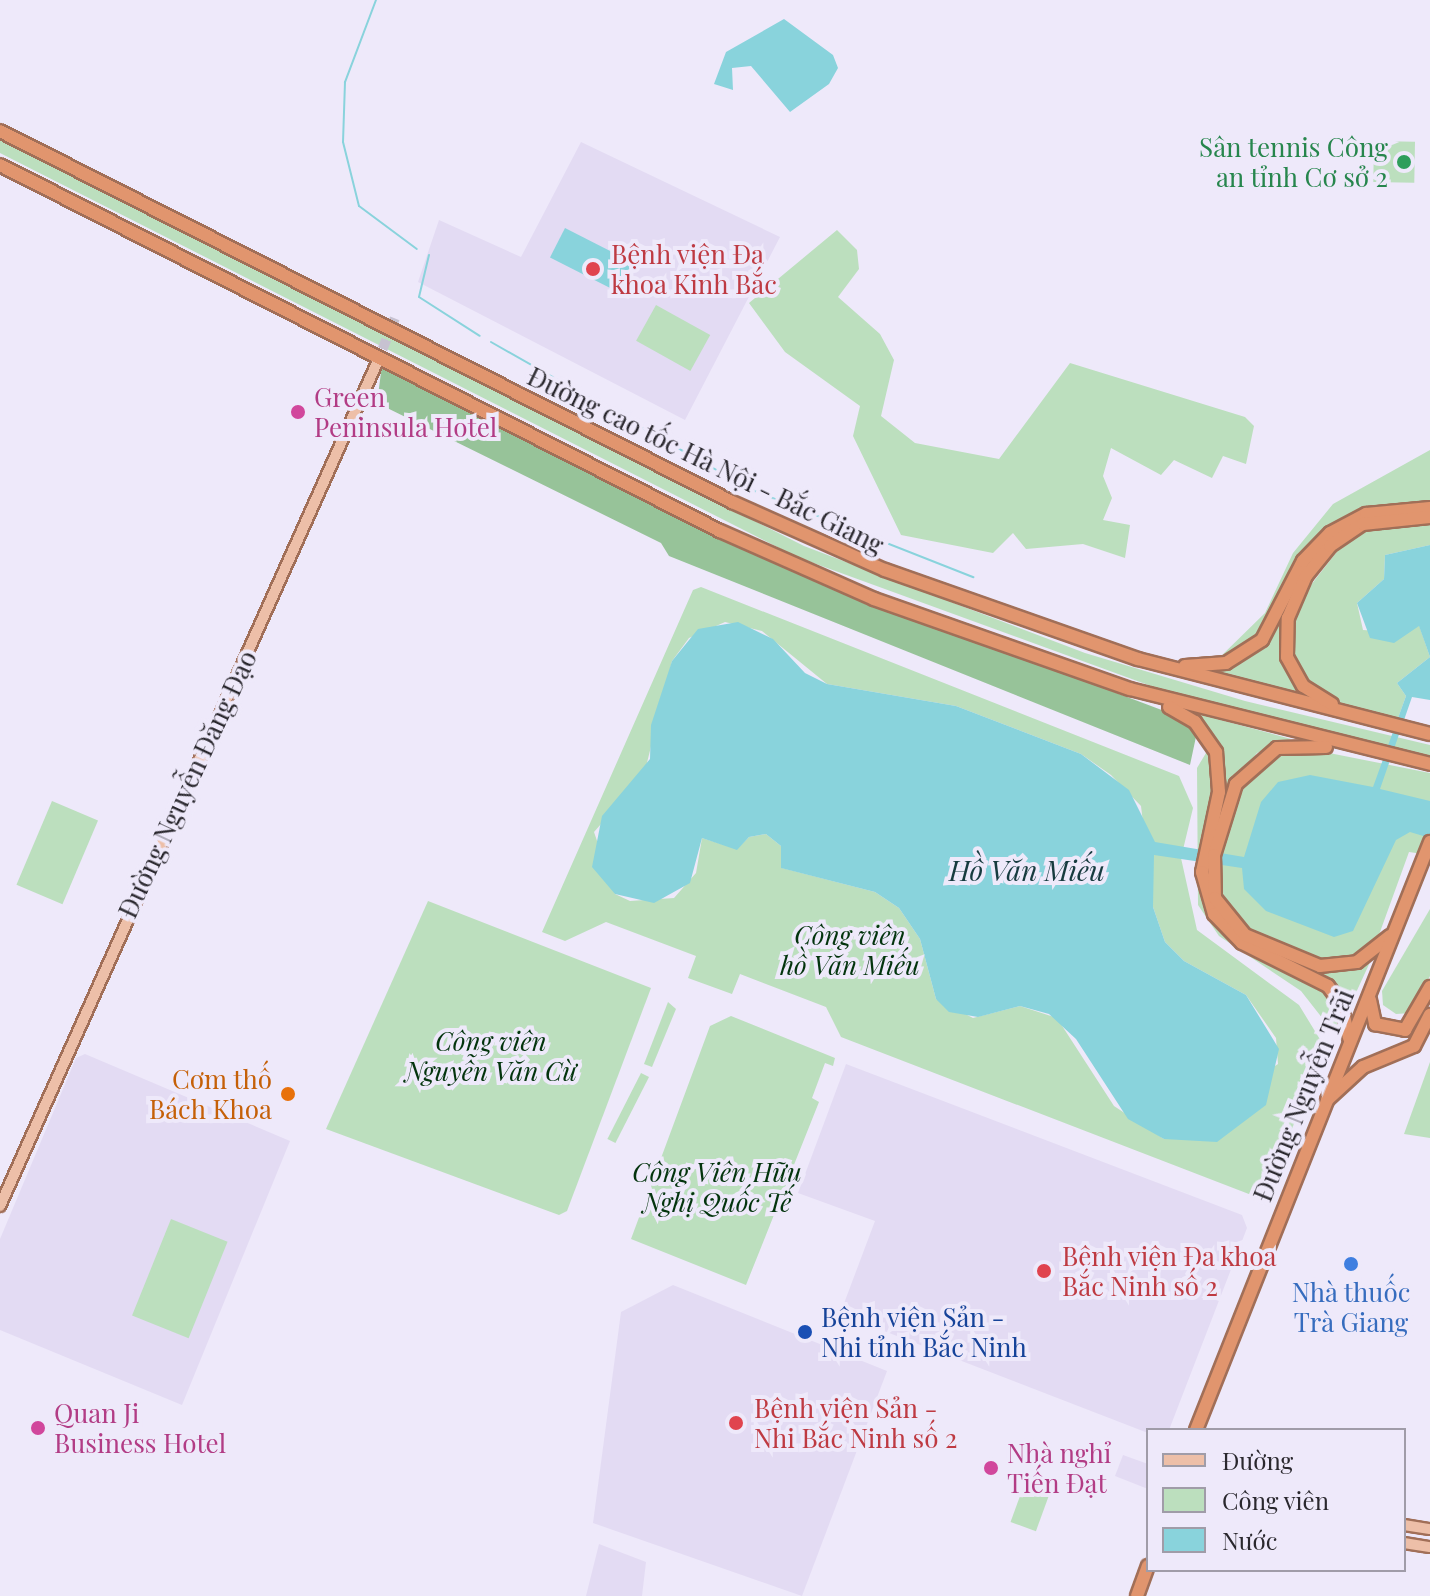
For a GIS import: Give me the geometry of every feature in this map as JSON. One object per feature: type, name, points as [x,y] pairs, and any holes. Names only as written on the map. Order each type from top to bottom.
[{"type":"highway","name":"Đường cao tốc Hà Nội - Bắc Giang","points":[[0,131],[732,502],[1005,617],[1428,734]]},
{"type":"highway","name":"Đường cao tốc Hà Nội - Bắc Giang","points":[[0,165],[720,531],[993,645],[1405,760],[1430,764]]},
{"type":"highway","points":[[1005,617],[1190,667],[1216,666],[1262,640],[1303,561],[1330,533],[1376,512],[1430,508]]},
{"type":"highway","points":[[1428,734],[1314,696],[1291,668],[1285,634],[1306,576],[1337,540],[1384,517],[1430,517]]},
{"type":"highway","points":[[993,645],[1181,710],[1195,722],[1220,771],[1202,872],[1211,910],[1242,943],[1328,986],[1341,1003],[1349,1039]]},
{"type":"highway","points":[[1395,931],[1357,962],[1320,966],[1240,931],[1219,906],[1212,873],[1228,800],[1261,755],[1301,744],[1405,760]]},
{"type":"highway","name":"Đường Nguyễn Trãi","points":[[1197,1428],[1322,1105],[1430,842]]},
{"type":"highway","points":[[1374,979],[1370,1019],[1394,1031],[1412,1026],[1430,987]]},
{"type":"highway","points":[[1322,1105],[1363,1067],[1410,1050],[1430,1015]]},
{"type":"highway","points":[[1137,1596],[1146,1571]]},
{"type":"main road","name":"Đường Nguyễn Đăng Đạo","points":[[0,1206],[377,363]]},
{"type":"main road","points":[[1416,1545],[1424,1528]]},
{"type":"main road","points":[[1406,1543],[1430,1547]]},
{"type":"shaded area","name":"Bệnh viện Đa khoa Kinh Bắc","points":[[581,142],[780,237],[685,420],[418,282],[439,220],[521,257]]},
{"type":"shaded area","points":[[85,1054],[290,1141],[182,1405],[0,1330],[0,1239],[76,1058]]},
{"type":"shaded area","name":"Bệnh viện Đa khoa Bắc Ninh số 2","points":[[846,1064],[1242,1215],[1247,1228],[1170,1428],[1146,1428],[1146,1432],[840,1314],[875,1221],[798,1193]]},
{"type":"shaded area","name":"Bệnh viện Sản - Nhi Bắc Ninh số 2","points":[[673,1285],[887,1371],[802,1596],[593,1523],[621,1312]]},
{"type":"shaded area","points":[[1123,1455],[1146,1463],[1146,1488],[1115,1476]]},
{"type":"shaded area","points":[[599,1544],[646,1562],[642,1596],[586,1596]]},
{"type":"green space","points":[[0,139],[804,546],[1085,653],[1245,701],[1430,745],[1430,757],[1151,686],[797,557],[0,153]]},
{"type":"green space","points":[[1374,141],[1415,142],[1414,183],[1373,182]]},
{"type":"green space","points":[[837,230],[857,250],[859,269],[838,297],[880,334],[894,360],[881,416],[915,443],[999,459],[1070,363],[1245,417],[1254,426],[1246,464],[1223,456],[1212,478],[1174,460],[1161,475],[1111,448],[1103,476],[1112,498],[1103,520],[1130,525],[1125,558],[1083,544],[1026,549],[1013,533],[993,553],[901,535],[853,436],[860,406],[785,352],[749,303]]},
{"type":"green space","points":[[656,305],[710,335],[690,371],[636,341]]},
{"type":"green space","points":[[382,365],[835,587],[1175,715],[1197,732],[1190,765],[669,556],[661,543],[377,403]]},
{"type":"green space","points":[[1430,450],[1430,504],[1363,509],[1328,530],[1252,646],[1217,660],[1265,613],[1293,553],[1333,504]]},
{"type":"green space","points":[[1430,523],[1430,545],[1385,555],[1384,579],[1357,603],[1363,630],[1407,633],[1419,625],[1430,657],[1397,683],[1406,696],[1397,721],[1337,703],[1307,684],[1295,663],[1291,626],[1300,599],[1346,540],[1370,527]]},
{"type":"green space","name":"Công viên hồ Văn Miếu","points":[[701,587],[1179,776],[1193,808],[1181,858],[1197,930],[1299,1005],[1324,1046],[1268,1191],[1254,1196],[841,1037],[826,1007],[740,974],[732,994],[688,978],[696,956],[606,922],[565,941],[542,932],[693,590]],"holes":[[[725,622],[762,631],[827,684],[956,706],[1081,754],[1111,775],[1141,806],[1153,907],[1165,942],[1184,961],[1246,995],[1276,1038],[1278,1064],[1164,1139],[1114,1106],[1057,1018],[1020,1006],[973,1018],[936,999],[920,939],[899,908],[875,892],[782,868],[781,846],[766,834],[749,837],[737,849],[702,838],[696,873],[674,898],[630,901],[615,894],[594,832],[644,775],[672,661],[689,638]]]},
{"type":"green space","points":[[1281,621],[1289,674],[1311,703],[1203,673],[1249,656]]},
{"type":"green space","points":[[1195,713],[1291,739],[1257,753],[1224,796],[1223,753]]},
{"type":"green space","points":[[1209,748],[1216,779],[1198,876],[1206,908],[1240,947],[1317,983],[1336,1003],[1342,1021],[1334,1033],[1301,991],[1219,936],[1198,905],[1197,768]]},
{"type":"green space","points":[[1280,751],[1319,751],[1430,773],[1430,855],[1409,852],[1376,943],[1362,955],[1319,961],[1253,935],[1222,903],[1215,870],[1237,788]]},
{"type":"green space","points":[[52,801],[98,821],[62,904],[16,885]]},
{"type":"green space","name":"Công viên Nguyễn Văn Cừ","points":[[428,901],[651,988],[567,1211],[559,1215],[326,1129]]},
{"type":"green space","points":[[1430,909],[1430,976],[1411,1013],[1396,1014],[1383,1005],[1382,991]]},
{"type":"green space","points":[[1371,960],[1348,1010],[1329,981],[1302,964],[1342,972]]},
{"type":"green space","points":[[668,1002],[676,1009],[652,1067],[644,1064]]},
{"type":"green space","name":"Công Viên Hữu Nghị Quốc Tế","points":[[731,1016],[835,1058],[833,1066],[825,1063],[812,1098],[819,1102],[746,1285],[631,1239],[710,1026]]},
{"type":"green space","points":[[1430,1062],[1430,1138],[1404,1134]]},
{"type":"green space","points":[[641,1073],[649,1077],[615,1143],[607,1139]]},
{"type":"green space","points":[[171,1219],[228,1242],[189,1338],[132,1315]]},
{"type":"green space","points":[[1028,1474],[1053,1483],[1036,1531],[1011,1522]]},
{"type":"water","points":[[784,19],[833,55],[838,68],[829,84],[790,112],[751,66],[732,68],[733,90],[714,84],[726,52]]},
{"type":"water","points":[[565,228],[634,263],[620,293],[550,257]]},
{"type":"water","points":[[1430,545],[1430,657],[1419,626],[1394,643],[1370,638],[1357,603],[1384,579],[1385,555]]},
{"type":"water","name":"Hồ Văn Miếu","points":[[738,622],[773,639],[805,673],[827,684],[956,706],[1081,754],[1129,790],[1155,842],[1244,857],[1261,802],[1278,782],[1310,775],[1373,787],[1406,696],[1397,683],[1430,657],[1430,700],[1412,697],[1380,789],[1430,801],[1430,838],[1410,832],[1396,840],[1353,931],[1334,937],[1266,911],[1244,889],[1242,868],[1154,855],[1153,907],[1165,942],[1184,961],[1246,995],[1279,1049],[1266,1105],[1217,1142],[1164,1139],[1128,1119],[1076,1039],[1049,1014],[1020,1006],[978,1017],[949,1012],[936,999],[920,939],[899,908],[875,892],[781,868],[781,846],[766,834],[749,837],[737,850],[702,838],[690,883],[654,903],[615,894],[592,867],[602,816],[650,759],[651,725],[672,661],[698,629]]},
{"type":"waterway","points":[[376,0],[345,82],[343,142],[359,206],[417,249]]},
{"type":"waterway","points":[[429,255],[419,297],[480,336]]},
{"type":"waterway","points":[[491,342],[752,490],[973,577]]},
{"type":"tunnel","points":[[377,363],[395,318]]},
{"type":"place","name":"Sân tennis Công an tỉnh Cơ sở 2","points":[[1404,162]]},
{"type":"place","name":"Bệnh viện Đa khoa Kinh Bắc","points":[[593,269]]},
{"type":"place","name":"Green Peninsula Hotel","points":[[298,412]]},
{"type":"place","name":"Cơm thố Bách Khoa","points":[[288,1094]]},
{"type":"place","name":"Nhà thuốc Trà Giang","points":[[1351,1264]]},
{"type":"place","name":"Bệnh viện Đa khoa Bắc Ninh số 2","points":[[1044,1271]]},
{"type":"place","name":"Bệnh viện Sản - Nhi tỉnh Bắc Ninh","points":[[805,1332]]},
{"type":"place","name":"Bệnh viện Sản - Nhi Bắc Ninh số 2","points":[[736,1423]]},
{"type":"place","name":"Quan Ji Business Hotel","points":[[38,1428]]},
{"type":"place","name":"Nhà nghỉ Tiến Đạt","points":[[991,1468]]}]
